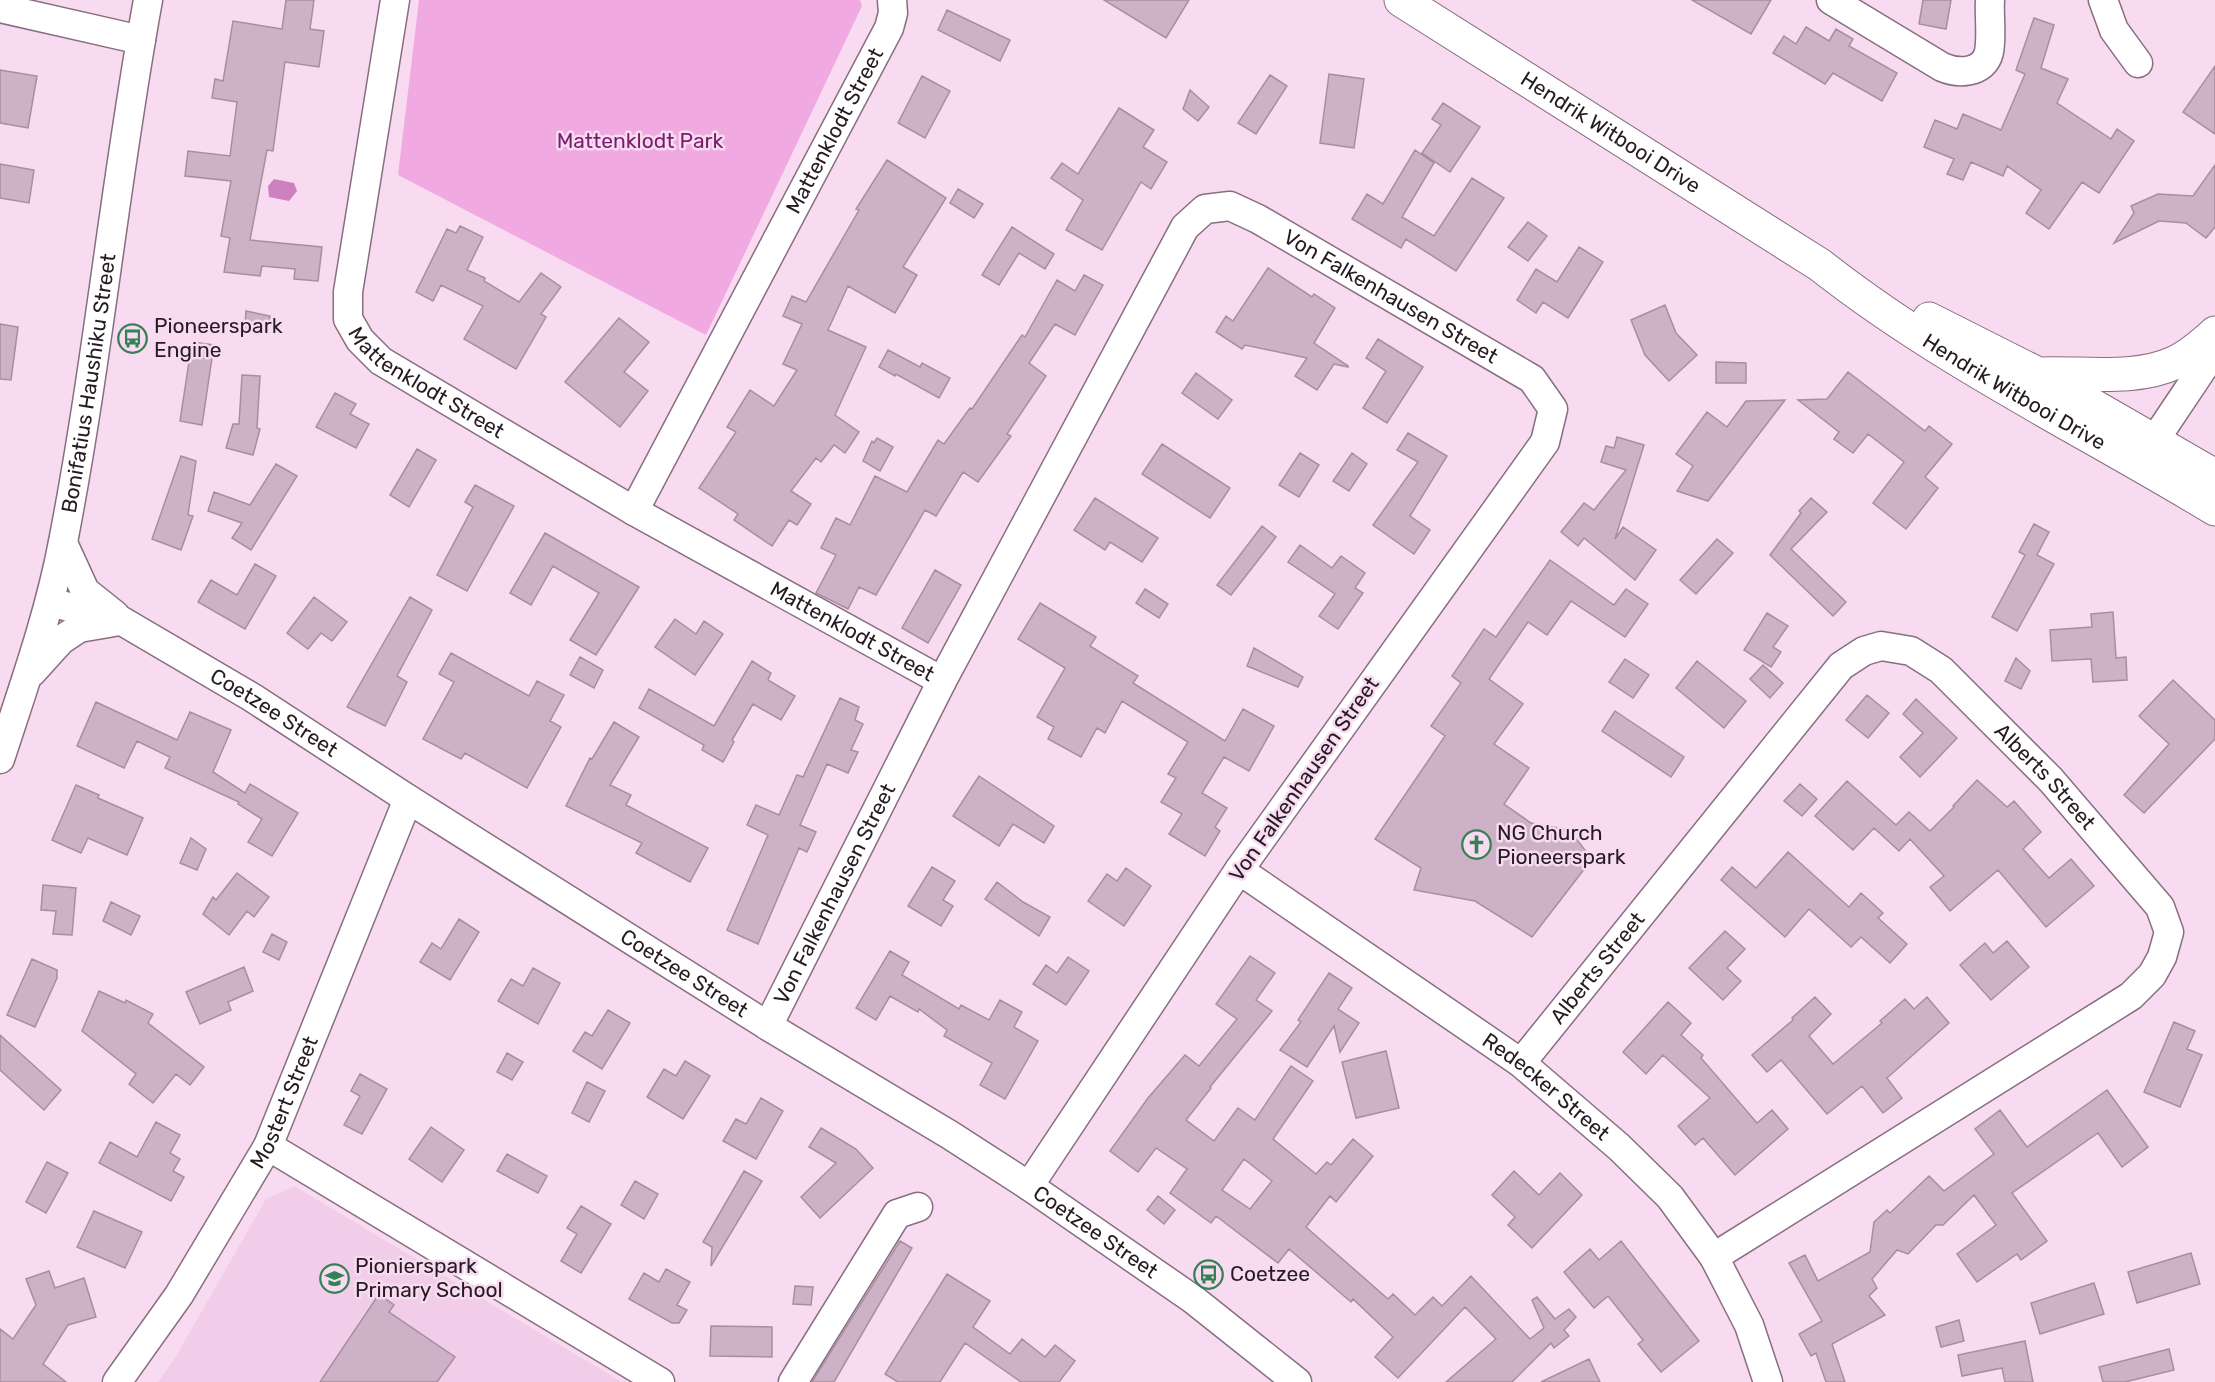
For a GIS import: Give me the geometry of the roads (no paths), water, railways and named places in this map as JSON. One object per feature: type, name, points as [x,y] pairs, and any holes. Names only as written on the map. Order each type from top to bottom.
[{"type":"main road","name":"Hendrik Witbooi Drive","points":[[1401,0],[1820,265],[2038,374],[2146,451],[2215,509]]},
{"type":"main road","name":"Hendrik Witbooi Drive","points":[[1820,265],[1863,299],[1922,338],[2146,451],[2215,476]]},
{"type":"main road","points":[[2038,374],[2109,375],[2141,372],[2172,364],[2195,351],[2215,333]]},
{"type":"street","name":"Bonifatius Haushiku Street","points":[[0,759],[50,602],[63,543],[99,329],[148,0]]},
{"type":"street","name":"Mattenklodt Street","points":[[394,0],[348,292],[348,320],[360,340],[381,361],[634,512],[942,681]]},
{"type":"street","name":"Mattenklodt Street","points":[[634,512],[889,28],[893,13],[892,0]]},
{"type":"street","points":[[1831,0],[1942,67],[1953,72],[1963,72],[1983,62],[1989,53],[1990,0]]},
{"type":"street","points":[[2103,0],[2114,30],[2138,63]]},
{"type":"street","points":[[0,8],[141,40]]},
{"type":"street","name":"Von Falkenhausen Street","points":[[768,1026],[942,681],[1185,228],[1205,209],[1230,206],[1258,219],[1532,379],[1553,409],[1545,442],[1239,870],[1029,1186]]},
{"type":"street","points":[[2146,451],[2215,350]]},
{"type":"street","points":[[63,543],[85,591],[122,621]]},
{"type":"street","name":"Coetzee Street","points":[[50,602],[122,621],[253,698],[408,799],[768,1026],[950,1135],[1029,1186],[1194,1300],[1297,1382]]},
{"type":"street","points":[[26,679],[61,640],[79,628],[122,621]]},
{"type":"street","name":"Alberts Street","points":[[1521,1063],[1841,666],[1864,651],[1881,646],[1911,651],[1941,670],[2051,780],[2160,906],[2169,932],[2162,957],[2152,975],[2131,996],[1714,1257]]},
{"type":"street","name":"Mostert Street","points":[[117,1382],[179,1294],[268,1146],[408,799]]},
{"type":"street","name":"Redecker Street","points":[[1239,870],[1521,1063],[1619,1147],[1670,1197],[1714,1257],[1749,1325],[1768,1382]]},
{"type":"street","points":[[268,1146],[660,1382]]},
{"type":"street","points":[[793,1382],[897,1214],[918,1207]]},
{"type":"place","name":"Pioneerspark Engine","points":[[133,338]]},
{"type":"place","name":"NG Church Pioneerspark","points":[[1476,845]]},
{"type":"place","name":"Coetzee","points":[[1209,1274]]},
{"type":"place","name":"Pionierspark Primary School","points":[[334,1278]]},
{"type":"park label","name":"Mattenklodt Park","points":[[640,141]]}]
